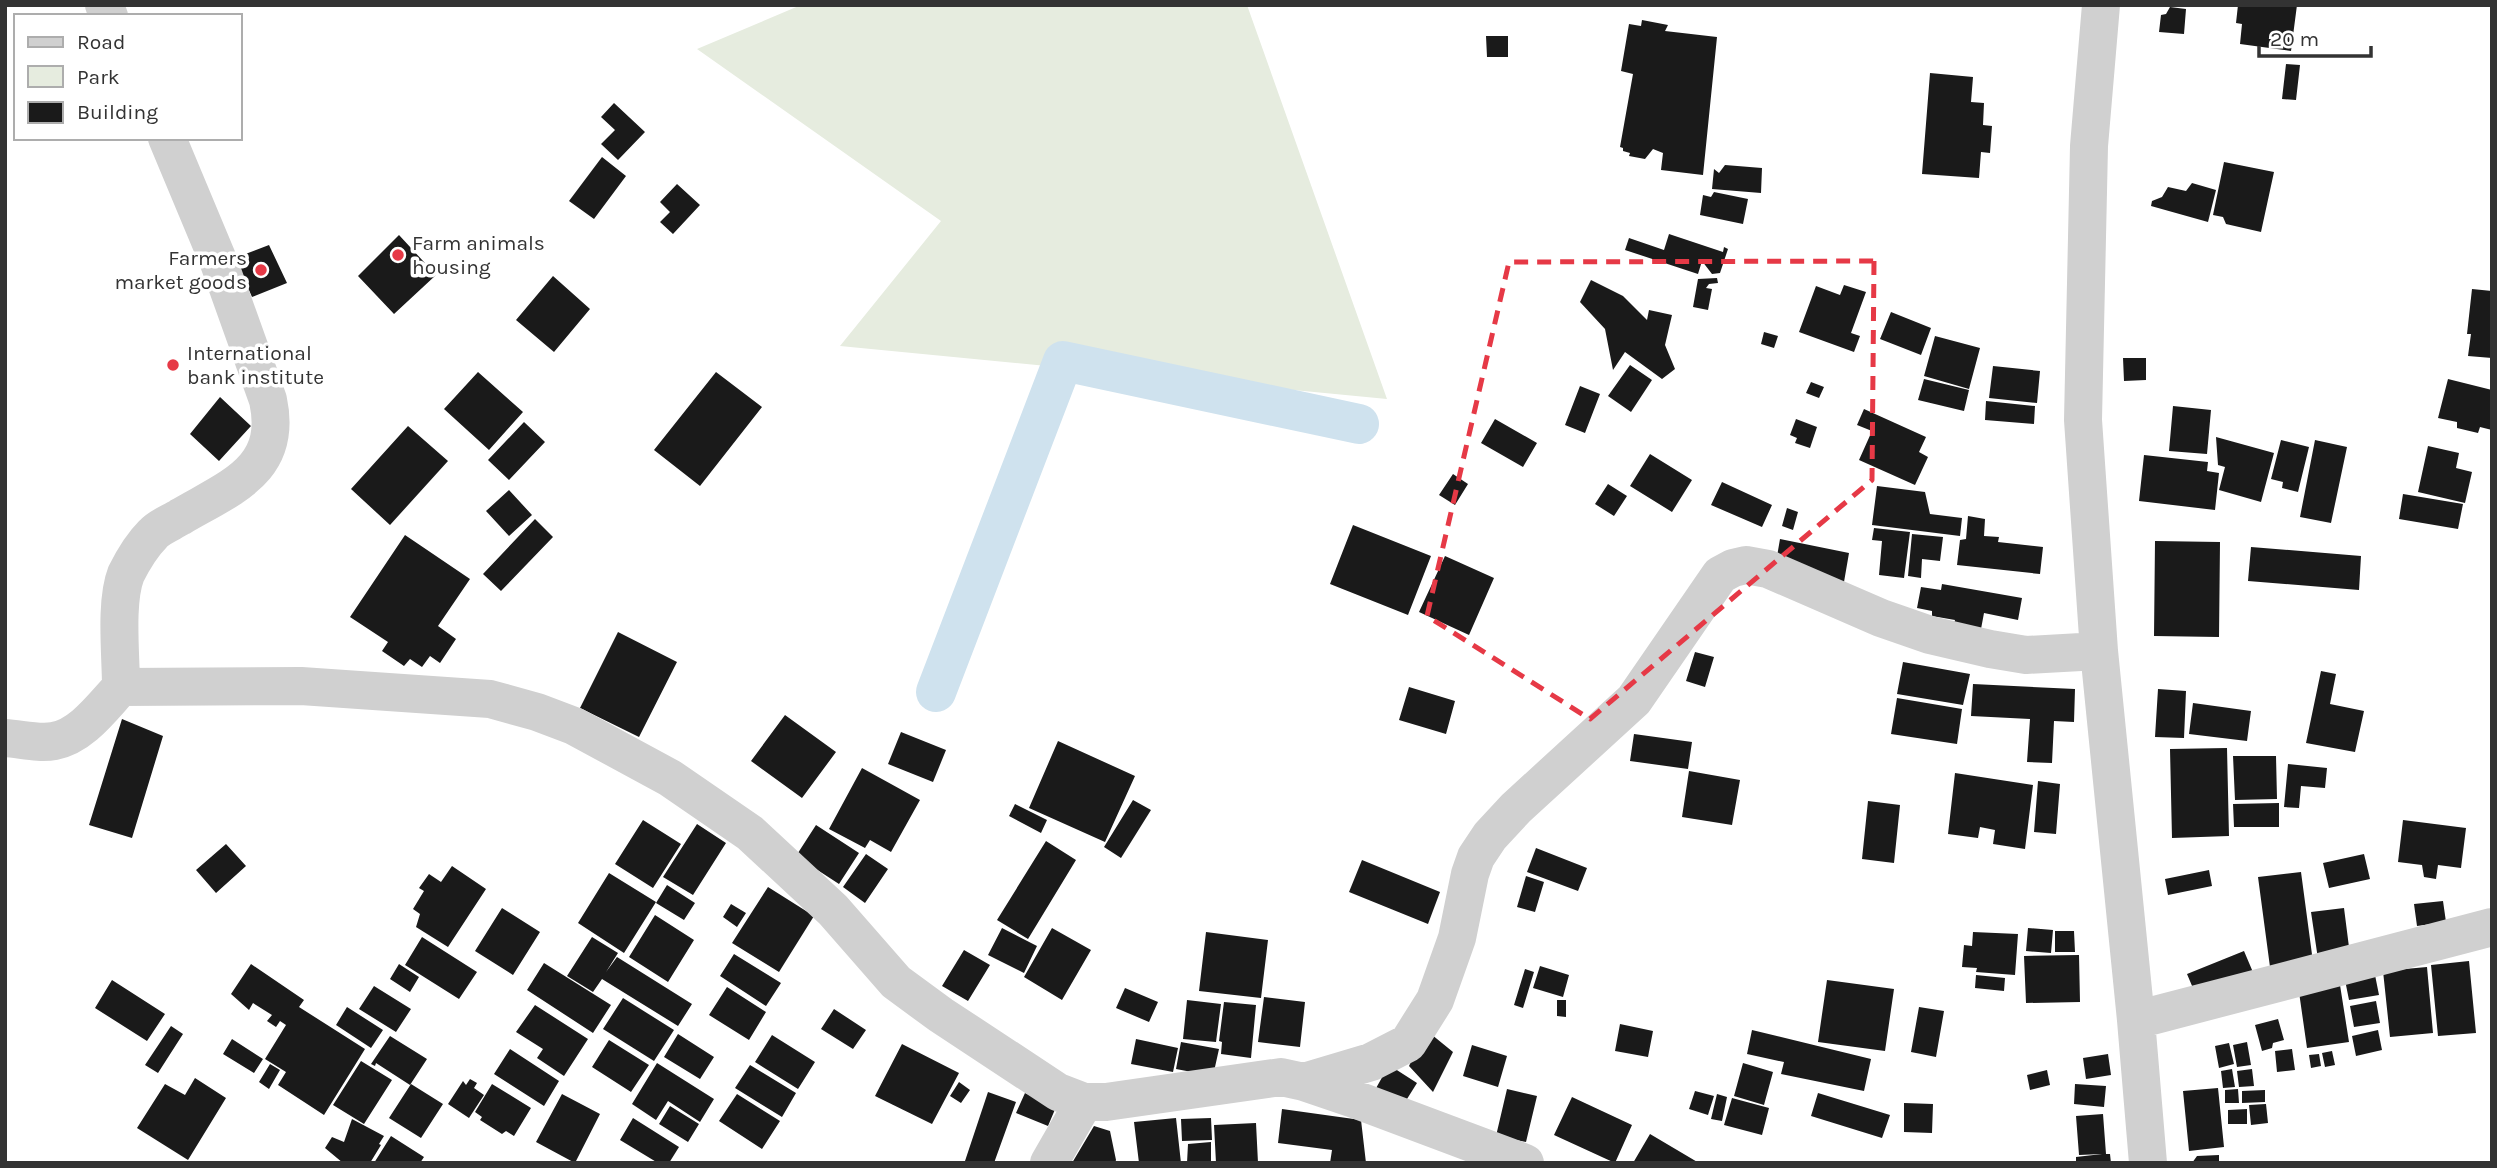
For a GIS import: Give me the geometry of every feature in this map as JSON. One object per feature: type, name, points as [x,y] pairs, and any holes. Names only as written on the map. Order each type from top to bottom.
[{"type":"street","points":[[2101,5],[2089,146],[2083,420],[2099,650],[2148,1163]]},
{"type":"street","points":[[5,738],[55,741],[74,733],[121,687],[121,593],[127,573],[154,532],[243,479],[261,461],[271,437],[272,419],[268,400],[219,260],[168,140]]},
{"type":"street","points":[[1304,1082],[1371,1062],[1408,1043],[1434,1000],[1457,938],[1470,874],[1476,857],[1490,836],[1516,807],[1634,700],[1720,575],[1727,571],[1745,565],[1768,569],[1881,618],[1930,635],[1990,649],[2026,655],[2099,650]]},
{"type":"street","points":[[121,687],[301,686],[490,699],[537,712],[574,726],[670,778],[750,833],[833,910],[896,982],[1058,1092],[1084,1102],[1106,1102],[1280,1077],[1357,1100],[1524,1163]]},
{"type":"street","points":[[2136,1020],[2492,927]]},
{"type":"street","points":[[1049,1163],[1084,1102]]},
{"type":"highlighted area","points":[[1874,261],[1872,480],[1590,719],[1427,616],[1509,262]]},
{"type":"green space","points":[[801,5],[1247,5],[1387,399],[840,346],[941,221],[697,49]]},
{"type":"building","points":[[2238,5],[2297,5],[2291,51],[2240,44],[2242,24],[2236,23]]},
{"type":"building","points":[[2170,7],[2186,9],[2184,34],[2159,32],[2161,15],[2166,14]]},
{"type":"building","points":[[1642,20],[1668,25],[1665,31],[1717,37],[1703,175],[1661,170],[1663,153],[1653,149],[1645,159],[1629,156],[1630,153],[1620,147],[1633,74],[1621,71],[1629,24],[1641,26]]},
{"type":"building","points":[[1486,36],[1508,36],[1508,57],[1487,57]]},
{"type":"building","points":[[2286,64],[2300,65],[2296,100],[2282,99]]},
{"type":"building","points":[[1930,73],[1973,77],[1971,102],[1984,103],[1983,125],[1992,126],[1990,153],[1981,152],[1979,178],[1922,174]]},
{"type":"building","points":[[614,103],[645,132],[618,160],[601,144],[615,130],[601,117]]},
{"type":"building","points":[[602,157],[626,176],[594,219],[569,201]]},
{"type":"building","points":[[2224,162],[2274,172],[2261,232],[2226,224],[2223,217],[2213,215]]},
{"type":"building","points":[[1725,165],[1762,168],[1761,193],[1712,189],[1714,169],[1719,173]]},
{"type":"building","points":[[2192,183],[2216,190],[2208,222],[2151,206],[2152,201],[2162,197],[2168,187],[2186,191]]},
{"type":"building","points":[[677,184],[700,205],[673,234],[660,222],[670,212],[660,202]]},
{"type":"building","points":[[1714,192],[1748,199],[1743,224],[1700,215],[1703,195],[1711,197]]},
{"type":"building","points":[[1669,234],[1723,252],[1724,247],[1728,249],[1720,273],[1712,274],[1702,261],[1698,274],[1625,250],[1629,238],[1664,250]]},
{"type":"building","name":"Farm animals housing","points":[[399,235],[436,275],[394,314],[358,276]]},
{"type":"building","name":"Farmers market goods","points":[[269,245],[287,283],[252,297],[235,258]]},
{"type":"building","points":[[553,276],[590,309],[554,352],[516,320]]},
{"type":"building","points":[[1717,278],[1718,283],[1709,284],[1706,288],[1712,289],[1708,310],[1693,307],[1698,279]]},
{"type":"building","points":[[1591,280],[1623,296],[1647,320],[1649,310],[1672,315],[1665,345],[1675,369],[1662,379],[1625,352],[1613,370],[1605,329],[1580,302]]},
{"type":"building","points":[[1844,285],[1866,292],[1851,333],[1860,336],[1854,352],[1799,332],[1816,286],[1840,295]]},
{"type":"building","points":[[2472,289],[2492,291],[2492,358],[2468,356],[2471,334],[2467,334]]},
{"type":"building","points":[[1891,312],[1931,328],[1921,355],[1880,339]]},
{"type":"building","points":[[1764,332],[1778,336],[1774,348],[1761,344]]},
{"type":"building","points":[[1935,336],[1980,348],[1969,389],[1924,376]]},
{"type":"building","points":[[2123,358],[2146,358],[2146,380],[2124,381]]},
{"type":"building","points":[[1630,365],[1652,380],[1631,412],[1608,396]]},
{"type":"building","points":[[1993,366],[2040,371],[2037,403],[1989,398]]},
{"type":"building","points":[[478,372],[523,412],[489,450],[444,409]]},
{"type":"building","points":[[716,372],[762,407],[700,486],[654,450]]},
{"type":"building","points":[[1924,379],[1969,390],[1964,411],[1918,400]]},
{"type":"building","points":[[2448,379],[2492,390],[2492,430],[2480,427],[2478,433],[2457,428],[2457,422],[2438,418]]},
{"type":"building","points":[[1811,382],[1824,387],[1819,398],[1806,393]]},
{"type":"building","points":[[1580,386],[1600,394],[1585,433],[1565,425]]},
{"type":"building","points":[[220,397],[251,426],[219,461],[190,434]]},
{"type":"building","points":[[1986,401],[2035,406],[2034,424],[1985,420]]},
{"type":"building","points":[[2173,406],[2211,410],[2207,454],[2169,451]]},
{"type":"building","points":[[1864,409],[1926,437],[1919,452],[1928,457],[1915,485],[1859,460],[1872,431],[1857,425]]},
{"type":"building","points":[[1495,419],[1537,443],[1523,467],[1481,443]]},
{"type":"building","points":[[1796,419],[1817,427],[1810,448],[1795,443],[1797,438],[1790,435]]},
{"type":"building","points":[[524,422],[545,442],[509,480],[488,460]]},
{"type":"building","points":[[408,426],[448,461],[390,525],[351,489]]},
{"type":"building","points":[[2216,437],[2274,453],[2261,502],[2219,490],[2225,467],[2218,465]]},
{"type":"building","points":[[2281,440],[2309,447],[2298,492],[2282,488],[2283,482],[2271,479]]},
{"type":"building","points":[[2315,440],[2347,447],[2331,523],[2300,517]]},
{"type":"building","points":[[2428,446],[2459,453],[2456,468],[2472,472],[2465,503],[2418,492]]},
{"type":"building","points":[[1650,454],[1692,480],[1672,512],[1630,486]]},
{"type":"building","points":[[2144,455],[2208,462],[2207,471],[2219,473],[2215,510],[2139,501]]},
{"type":"building","points":[[1453,474],[1468,484],[1455,505],[1439,495]]},
{"type":"building","points":[[1722,482],[1772,505],[1762,527],[1711,505]]},
{"type":"building","points":[[1608,484],[1627,496],[1614,516],[1595,504]]},
{"type":"building","points":[[1877,486],[1925,492],[1930,514],[1962,518],[1960,536],[1872,525]]},
{"type":"building","points":[[509,490],[532,515],[509,536],[486,511]]},
{"type":"building","points":[[2403,494],[2463,504],[2458,529],[2399,519]]},
{"type":"building","points":[[1787,508],[1798,512],[1793,530],[1782,526]]},
{"type":"building","points":[[1968,516],[1985,519],[1984,536],[1999,537],[1998,542],[2043,547],[2040,574],[1957,565],[1960,540],[1966,539]]},
{"type":"building","points":[[535,519],[553,537],[501,591],[483,574]]},
{"type":"building","points":[[1353,525],[1431,556],[1408,615],[1330,584]]},
{"type":"building","points":[[1874,528],[1910,532],[1904,578],[1879,575],[1882,541],[1872,540]]},
{"type":"building","points":[[1912,534],[1943,537],[1940,561],[1922,559],[1921,578],[1908,576]]},
{"type":"building","points":[[405,535],[470,579],[438,626],[456,639],[440,663],[430,656],[422,667],[410,659],[404,666],[382,651],[388,642],[350,617]]},
{"type":"building","points":[[1780,539],[1849,553],[1844,582],[1775,568]]},
{"type":"building","points":[[2155,541],[2220,542],[2219,637],[2154,636]]},
{"type":"building","points":[[2251,547],[2361,556],[2359,590],[2248,581]]},
{"type":"building","points":[[1445,556],[1494,578],[1469,635],[1419,612]]},
{"type":"building","points":[[1942,584],[2022,598],[2018,620],[1984,613],[1981,629],[1954,624],[1955,620],[1932,616],[1932,611],[1917,608],[1921,587],[1941,590]]},
{"type":"building","points":[[618,632],[677,662],[639,737],[580,708]]},
{"type":"building","points":[[1695,652],[1714,657],[1705,687],[1686,681]]},
{"type":"building","points":[[1903,662],[1970,674],[1963,705],[1897,694]]},
{"type":"building","points":[[2321,671],[2336,674],[2330,704],[2364,711],[2355,752],[2306,743]]},
{"type":"building","points":[[1973,684],[2075,689],[2074,722],[2054,721],[2052,763],[2027,762],[2030,719],[1971,716]]},
{"type":"building","points":[[1409,687],[1455,701],[1446,734],[1399,720]]},
{"type":"building","points":[[2158,689],[2186,691],[2184,738],[2155,737]]},
{"type":"building","points":[[1897,698],[1962,709],[1957,744],[1891,734]]},
{"type":"building","points":[[2193,703],[2251,711],[2247,741],[2189,734]]},
{"type":"building","points":[[785,715],[836,752],[802,798],[751,761]]},
{"type":"building","points":[[122,719],[163,736],[132,838],[89,825]]},
{"type":"building","points":[[901,732],[946,750],[933,782],[888,764]]},
{"type":"building","points":[[1634,734],[1692,742],[1688,769],[1630,761]]},
{"type":"building","points":[[1058,741],[1135,776],[1105,842],[1029,808]]},
{"type":"building","points":[[2227,748],[2229,836],[2172,838],[2170,749]]},
{"type":"building","points":[[2233,756],[2276,756],[2277,799],[2235,800]]},
{"type":"building","points":[[2288,764],[2327,768],[2325,788],[2301,786],[2299,808],[2284,807]]},
{"type":"building","points":[[862,768],[920,800],[891,852],[870,840],[865,848],[829,829]]},
{"type":"building","points":[[1689,771],[1740,780],[1732,825],[1682,817]]},
{"type":"building","points":[[1955,773],[2033,785],[2025,849],[1993,844],[1995,830],[1980,827],[1978,838],[1948,834]]},
{"type":"building","points":[[2038,781],[2060,784],[2056,834],[2034,832]]},
{"type":"building","points":[[1133,800],[1151,810],[1121,858],[1104,847]]},
{"type":"building","points":[[1868,801],[1900,805],[1894,863],[1862,859]]},
{"type":"building","points":[[2279,803],[2279,827],[2234,827],[2233,804]]},
{"type":"building","points":[[1015,804],[1047,820],[1041,833],[1009,816]]},
{"type":"building","points":[[643,820],[681,844],[653,888],[615,864]]},
{"type":"building","points":[[2403,820],[2466,828],[2461,868],[2438,865],[2436,879],[2424,877],[2422,865],[2398,862]]},
{"type":"building","points":[[697,824],[726,843],[693,895],[663,877]]},
{"type":"building","points":[[816,825],[859,853],[839,884],[796,856]]},
{"type":"building","points":[[1046,841],[1076,860],[1028,939],[997,920]]},
{"type":"building","points":[[226,844],[246,866],[216,893],[196,870]]},
{"type":"building","points":[[1536,848],[1587,868],[1578,891],[1527,872]]},
{"type":"building","points":[[866,854],[888,869],[865,903],[843,887]]},
{"type":"building","points":[[2364,854],[2370,879],[2329,888],[2323,863]]},
{"type":"building","points":[[1362,860],[1440,892],[1428,924],[1349,892]]},
{"type":"building","points":[[452,866],[486,889],[448,947],[416,927],[420,914],[413,909],[424,891],[419,888],[429,874],[441,882]]},
{"type":"building","points":[[2209,870],[2212,886],[2168,895],[2165,879]]},
{"type":"building","points":[[2301,872],[2313,962],[2270,967],[2258,877]]},
{"type":"building","points":[[609,873],[656,902],[624,953],[578,923]]},
{"type":"building","points":[[1526,876],[1544,882],[1535,912],[1517,907]]},
{"type":"building","points":[[667,885],[695,903],[684,920],[656,903]]},
{"type":"building","points":[[768,887],[814,916],[779,972],[732,943]]},
{"type":"building","points":[[2443,901],[2446,922],[2417,926],[2414,904]]},
{"type":"building","points":[[731,904],[746,913],[737,927],[723,917]]},
{"type":"building","points":[[502,908],[540,932],[513,975],[475,951]]},
{"type":"building","points":[[2344,908],[2350,955],[2318,959],[2311,912]]},
{"type":"building","points":[[655,915],[694,940],[668,982],[629,957]]},
{"type":"building","points":[[1002,928],[1037,946],[1024,973],[988,955]]},
{"type":"building","points":[[1052,928],[1091,950],[1062,1000],[1024,977]]},
{"type":"building","points":[[2028,928],[2053,930],[2051,953],[2026,951]]},
{"type":"building","points":[[2055,931],[2074,931],[2075,952],[2055,952]]},
{"type":"building","points":[[1206,932],[1268,940],[1261,998],[1199,991]]},
{"type":"building","points":[[1973,932],[2018,934],[2015,975],[1976,972],[1977,968],[1962,967],[1964,945],[1972,946]]},
{"type":"building","points":[[422,937],[477,972],[459,999],[405,965]]},
{"type":"building","points":[[592,937],[618,953],[606,972],[617,957],[692,1004],[678,1026],[602,979],[593,992],[567,976]]},
{"type":"building","points":[[964,950],[990,965],[968,1001],[942,986]]},
{"type":"building","points":[[2244,951],[2255,977],[2198,1000],[2187,974]]},
{"type":"building","points":[[734,954],[781,983],[766,1006],[720,976]]},
{"type":"building","points":[[2079,955],[2080,1002],[2026,1003],[2024,956]]},
{"type":"building","points":[[2469,961],[2476,1033],[2438,1036],[2431,965]]},
{"type":"building","points":[[544,963],[611,1005],[593,1033],[527,990]]},
{"type":"building","points":[[251,964],[304,1000],[299,1007],[365,1049],[324,1115],[278,1085],[286,1072],[265,1059],[286,1025],[280,1021],[276,1027],[267,1021],[272,1015],[253,1003],[249,1010],[231,994]]},
{"type":"building","points":[[399,964],[419,977],[410,992],[390,979]]},
{"type":"building","points":[[1540,966],[1569,975],[1563,997],[1533,988]]},
{"type":"building","points":[[2427,967],[2433,1033],[2390,1037],[2383,971]]},
{"type":"building","points":[[1525,969],[1534,972],[1523,1008],[1514,1005]]},
{"type":"building","points":[[1976,975],[2005,978],[2004,991],[1975,988]]},
{"type":"building","points":[[2375,975],[2379,995],[2349,1000],[2345,980]]},
{"type":"building","points":[[112,980],[165,1014],[147,1041],[95,1008]]},
{"type":"building","points":[[1827,980],[1894,989],[1885,1051],[1818,1042]]},
{"type":"building","points":[[2340,985],[2349,1042],[2307,1048],[2299,992]]},
{"type":"building","points":[[374,986],[411,1009],[396,1032],[359,1009]]},
{"type":"building","points":[[727,987],[766,1012],[749,1040],[709,1015]]},
{"type":"building","points":[[1125,988],[1158,1002],[1149,1022],[1116,1008]]},
{"type":"building","points":[[1264,997],[1305,1002],[1300,1047],[1258,1042]]},
{"type":"building","points":[[623,998],[674,1030],[654,1061],[603,1029]]},
{"type":"building","points":[[1187,1000],[1221,1004],[1216,1042],[1183,1039]]},
{"type":"building","points":[[1557,1000],[1566,1000],[1566,1017],[1557,1016]]},
{"type":"building","points":[[2376,1001],[2380,1023],[2354,1027],[2350,1006]]},
{"type":"building","points":[[1224,1002],[1256,1005],[1251,1058],[1221,1054],[1222,1042],[1219,1041]]},
{"type":"building","points":[[535,1005],[588,1039],[564,1076],[537,1058],[543,1049],[516,1032]]},
{"type":"building","points":[[347,1007],[383,1030],[371,1048],[336,1025]]},
{"type":"building","points":[[1919,1007],[1944,1011],[1936,1057],[1911,1052]]},
{"type":"building","points":[[834,1009],[866,1030],[853,1049],[821,1029]]},
{"type":"building","points":[[2278,1019],[2284,1040],[2273,1043],[2272,1048],[2262,1051],[2255,1025]]},
{"type":"building","points":[[1620,1024],[1653,1031],[1648,1057],[1615,1051]]},
{"type":"building","points":[[171,1026],[183,1034],[158,1073],[145,1065]]},
{"type":"building","points":[[1426,1030],[1453,1052],[1433,1092],[1409,1066]]},
{"type":"building","points":[[1752,1030],[1871,1059],[1864,1091],[1781,1074],[1784,1062],[1747,1054]]},
{"type":"building","points":[[2378,1030],[2382,1050],[2356,1056],[2352,1036]]},
{"type":"building","points":[[678,1034],[714,1057],[700,1079],[664,1057]]},
{"type":"building","points":[[772,1035],[815,1062],[798,1089],[755,1062]]},
{"type":"building","points":[[390,1036],[427,1059],[410,1085],[376,1063],[375,1066],[371,1064]]},
{"type":"building","points":[[232,1039],[263,1059],[254,1073],[223,1054]]},
{"type":"building","points":[[1136,1039],[1178,1048],[1173,1072],[1131,1064]]},
{"type":"building","points":[[609,1040],[649,1065],[631,1092],[592,1067]]},
{"type":"building","points":[[1181,1042],[1219,1049],[1213,1076],[1176,1069]]},
{"type":"building","points":[[2247,1042],[2251,1065],[2237,1067],[2233,1045]]},
{"type":"building","points":[[2229,1043],[2234,1064],[2219,1068],[2215,1046]]},
{"type":"building","points":[[902,1044],[959,1073],[932,1124],[875,1096]]},
{"type":"building","points":[[1472,1045],[1507,1056],[1498,1087],[1463,1076]]},
{"type":"building","points":[[510,1049],[559,1081],[544,1106],[494,1074]]},
{"type":"building","points":[[2292,1049],[2295,1070],[2277,1072],[2275,1051]]},
{"type":"building","points":[[2332,1051],[2335,1065],[2325,1067],[2322,1053]]},
{"type":"building","points":[[2108,1054],[2111,1075],[2086,1079],[2083,1058]]},
{"type":"building","points":[[2319,1054],[2321,1066],[2311,1068],[2309,1055]]},
{"type":"building","points":[[361,1061],[392,1080],[364,1124],[333,1105]]},
{"type":"building","points":[[657,1063],[714,1099],[700,1122],[668,1101],[656,1120],[632,1104]]},
{"type":"building","points":[[1743,1063],[1773,1072],[1764,1105],[1734,1096]]},
{"type":"building","points":[[270,1064],[280,1070],[269,1089],[259,1082]]},
{"type":"building","points":[[750,1065],[796,1093],[782,1117],[735,1088]]},
{"type":"building","points":[[1389,1065],[1417,1083],[1402,1107],[1375,1090]]},
{"type":"building","points":[[2232,1069],[2235,1087],[2223,1088],[2221,1071]]},
{"type":"building","points":[[2252,1069],[2254,1086],[2239,1087],[2237,1071]]},
{"type":"building","points":[[2047,1070],[2050,1085],[2030,1090],[2027,1075]]},
{"type":"building","points":[[195,1078],[226,1098],[188,1160],[137,1128],[165,1084],[185,1095]]},
{"type":"building","points":[[470,1079],[477,1083],[474,1088],[484,1095],[469,1118],[448,1104],[463,1081],[466,1085]]},
{"type":"building","points":[[959,1082],[970,1090],[961,1103],[950,1096]]},
{"type":"building","points":[[411,1084],[443,1104],[421,1138],[389,1118]]},
{"type":"building","points":[[492,1084],[531,1108],[514,1136],[506,1131],[502,1134],[480,1120],[482,1117],[475,1112]]},
{"type":"building","points":[[2075,1084],[2106,1086],[2104,1107],[2074,1104]]},
{"type":"building","points":[[2218,1088],[2224,1147],[2189,1151],[2183,1091]]},
{"type":"building","points":[[1507,1089],[1537,1096],[1526,1142],[1496,1136]]},
{"type":"building","points":[[2238,1089],[2239,1103],[2225,1103],[2225,1090]]},
{"type":"building","points":[[2265,1090],[2265,1102],[2242,1103],[2242,1091]]},
{"type":"building","points":[[1695,1091],[1714,1096],[1708,1115],[1689,1109]]},
{"type":"building","points":[[988,1092],[1016,1102],[994,1163],[970,1163],[965,1161]]},
{"type":"building","points":[[1025,1093],[1056,1107],[1048,1126],[1016,1113]]},
{"type":"building","points":[[1818,1093],[1890,1115],[1882,1138],[1811,1116]]},
{"type":"building","points":[[562,1094],[600,1114],[575,1163],[536,1142]]},
{"type":"building","points":[[737,1094],[780,1121],[762,1149],[719,1121]]},
{"type":"building","points":[[1717,1094],[1727,1097],[1722,1121],[1711,1119]]},
{"type":"building","points":[[1572,1097],[1632,1125],[1615,1163],[1554,1135]]},
{"type":"building","points":[[1732,1098],[1769,1108],[1762,1135],[1724,1125]]},
{"type":"building","points":[[1904,1103],[1933,1104],[1932,1133],[1904,1132]]},
{"type":"building","points":[[2266,1104],[2268,1123],[2251,1125],[2249,1105]]},
{"type":"building","points":[[670,1106],[699,1124],[688,1142],[659,1124]]},
{"type":"building","points":[[1282,1109],[1361,1120],[1366,1163],[1330,1163],[1332,1150],[1278,1143]]},
{"type":"building","points":[[2247,1109],[2247,1124],[2228,1124],[2228,1110]]},
{"type":"building","points":[[2103,1114],[2106,1154],[2110,1154],[2111,1163],[2076,1163],[2076,1157],[2102,1154],[2079,1155],[2076,1116]]},
{"type":"building","points":[[633,1118],[679,1147],[669,1163],[658,1163],[620,1140]]},
{"type":"building","points":[[1176,1118],[1181,1163],[1139,1163],[1134,1122]]},
{"type":"building","points":[[1211,1118],[1212,1140],[1182,1141],[1181,1119]]},
{"type":"building","points":[[352,1119],[384,1136],[370,1163],[343,1163],[325,1148],[332,1137],[344,1142]]},
{"type":"building","points":[[1256,1123],[1258,1163],[1216,1163],[1214,1125]]},
{"type":"building","points":[[1094,1126],[1110,1131],[1115,1163],[1072,1163]]},
{"type":"building","points":[[1650,1134],[1699,1163],[1633,1163]]},
{"type":"building","points":[[391,1136],[424,1157],[420,1163],[374,1163]]},
{"type":"building","points":[[1211,1142],[1211,1163],[1187,1163],[1188,1144]]},
{"type":"building","points":[[2219,1155],[2219,1163],[2192,1163],[2197,1156]]},
{"type":"waterway","points":[[936,692],[1063,361],[1359,424]]},
{"type":"place","name":"Farm animals housing","points":[[398,255]]},
{"type":"place","name":"Farmers market goods","points":[[261,270]]},
{"type":"place","name":"International bank institute","points":[[173,365]]}]
